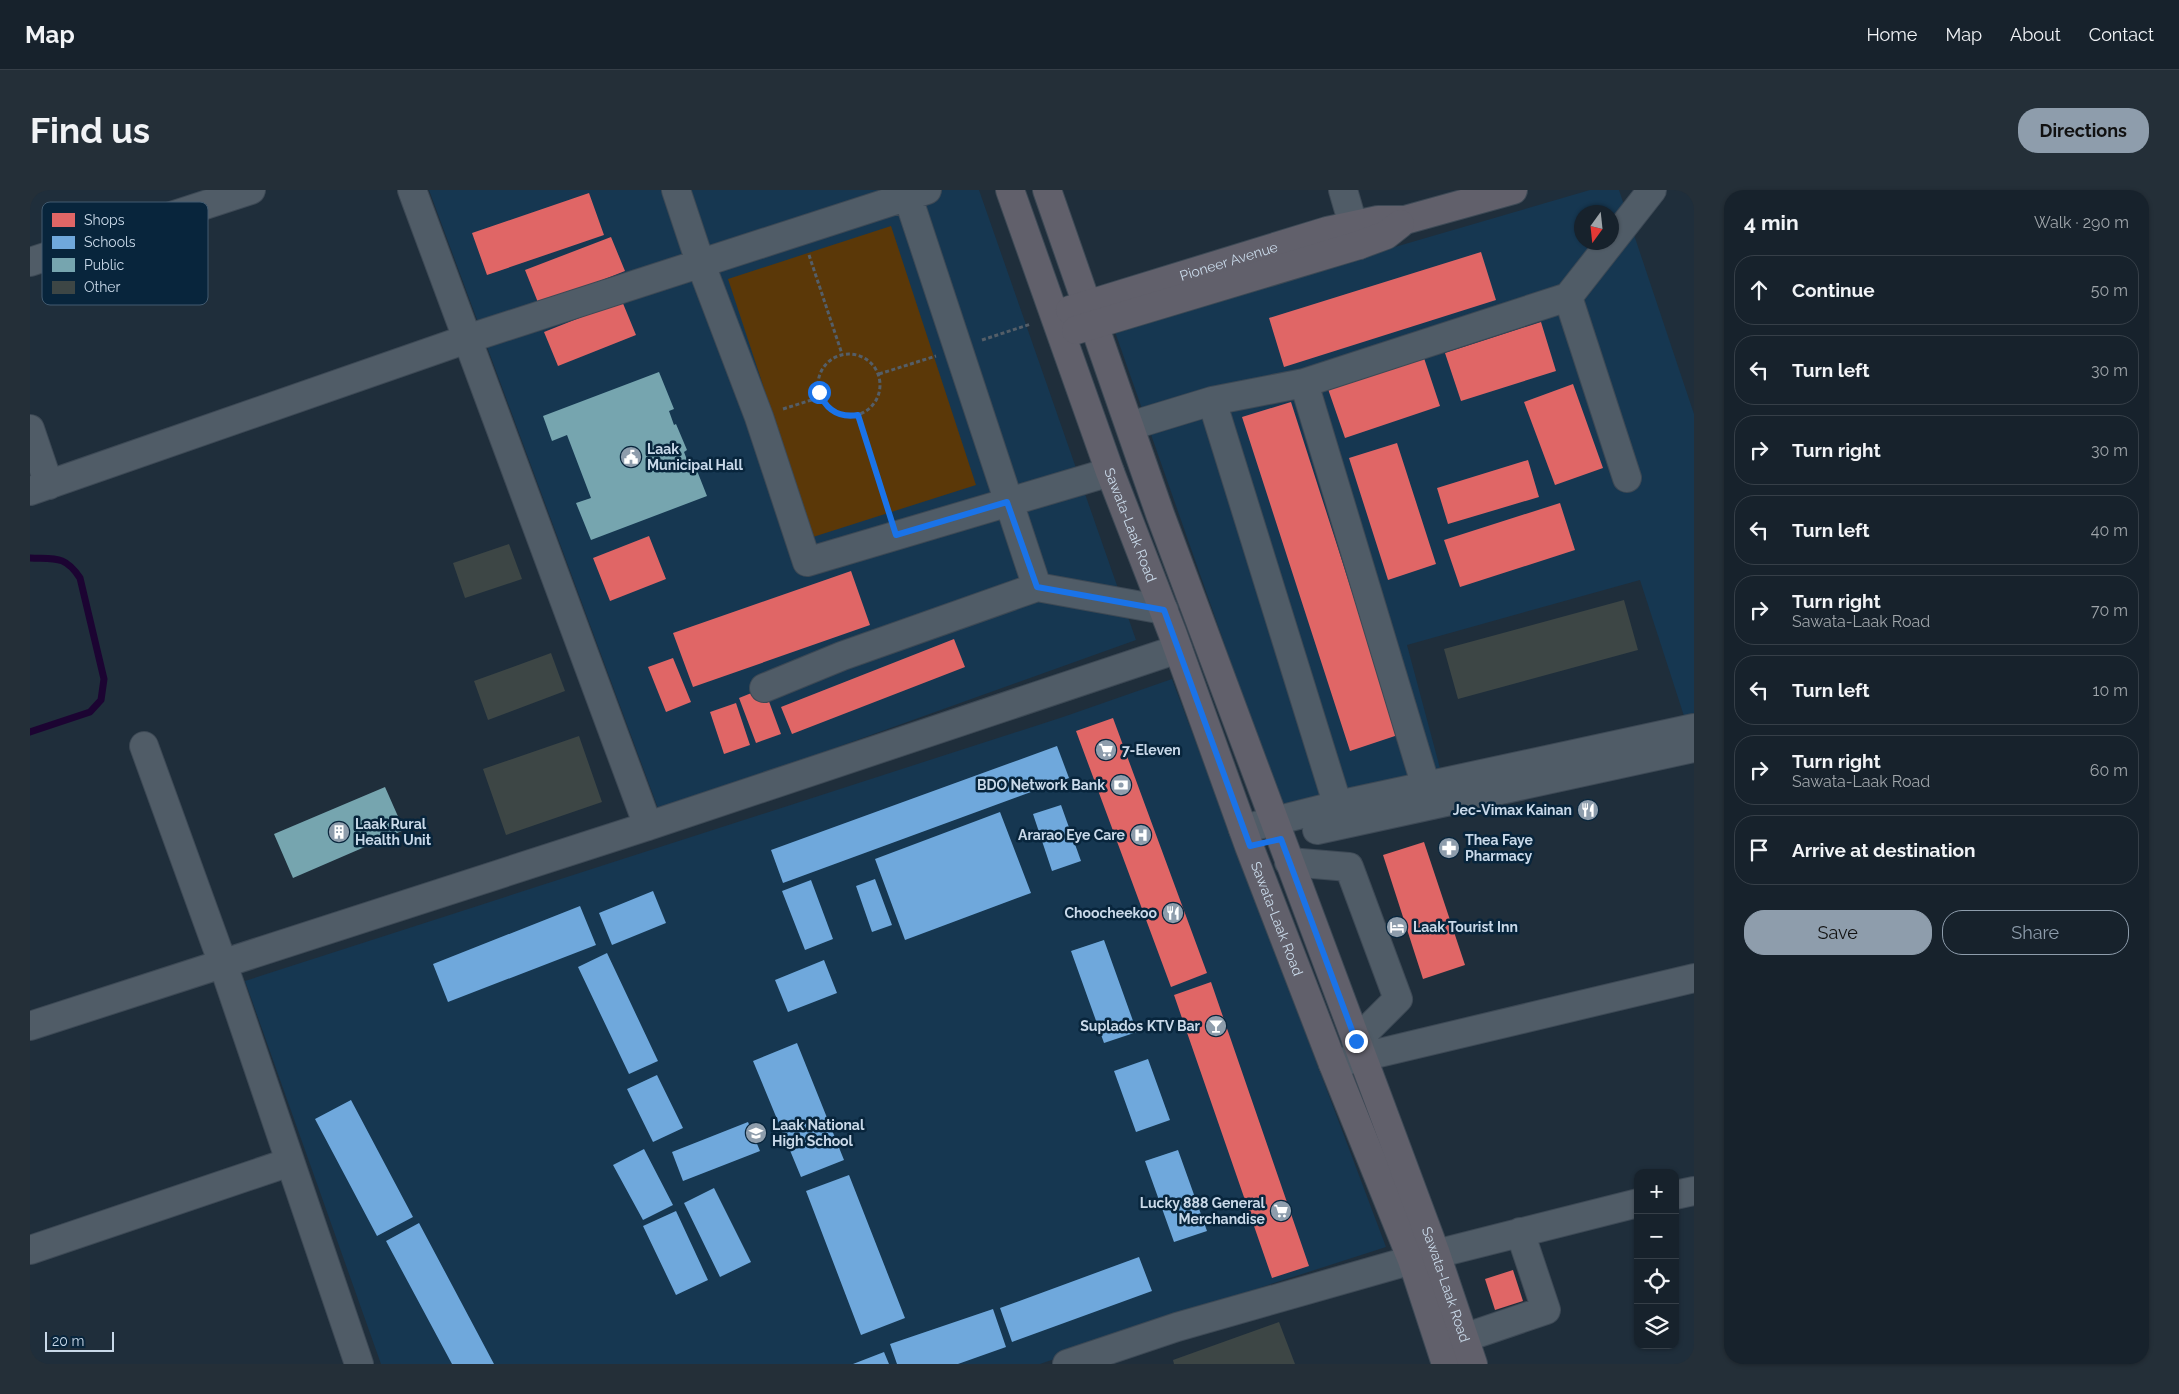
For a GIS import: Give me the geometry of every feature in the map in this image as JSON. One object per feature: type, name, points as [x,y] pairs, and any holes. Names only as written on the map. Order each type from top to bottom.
[{"type":"main road","name":"Sawata-Laak Road","points":[[1010,190],[1110,472],[1164,610],[1246,838],[1333,1064],[1464,1338],[1473,1364]]},
{"type":"main road","name":"Sawata-Laak Road","points":[[1046,190],[1160,514],[1359,1049],[1424,1257],[1446,1364]]},
{"type":"main road","name":"Pioneer Avenue","points":[[1057,324],[1356,235],[1378,220],[1405,220],[1514,190]]},
{"type":"street","points":[[208,204],[250,190]]},
{"type":"street","points":[[412,190],[648,826]]},
{"type":"street","points":[[676,190],[700,262],[759,417],[807,562],[1110,472]]},
{"type":"street","points":[[1343,190],[1356,235]]},
{"type":"street","points":[[1130,426],[1212,401],[1304,383],[1568,297],[1652,190]]},
{"type":"street","points":[[30,429],[40,488],[467,339],[918,193],[1007,502],[1037,587]]},
{"type":"street","points":[[30,262],[42,258]]},
{"type":"street","points":[[1568,297],[1627,478]]},
{"type":"street","points":[[1304,383],[1428,796]]},
{"type":"street","points":[[1212,401],[1340,814]]},
{"type":"street","points":[[764,688],[842,656],[1037,587],[1164,610]]},
{"type":"street","points":[[30,1026],[648,826],[1178,649]]},
{"type":"street","points":[[1428,796],[1694,728]]},
{"type":"street","points":[[144,746],[223,964],[358,1364]]},
{"type":"street","points":[[1281,841],[1340,814],[1428,796],[1694,748]]},
{"type":"street","points":[[1246,838],[1281,841],[1349,867],[1398,999],[1359,1049]]},
{"type":"street","points":[[1333,1064],[1359,1049],[1694,978]]},
{"type":"street","points":[[30,1250],[290,1162]]},
{"type":"street","points":[[1679,1194],[1694,1191]]},
{"type":"street","points":[[1067,1364],[1177,1327],[1424,1257],[1634,1204]]},
{"type":"street","points":[[1464,1338],[1546,1310],[1520,1232]]},
{"type":"path","points":[[801,230],[842,354]]},
{"type":"path","points":[[842,354],[860,355],[868,360],[879,374],[881,384],[880,395],[875,404],[867,411],[858,415],[838,414],[829,409],[820,397],[818,382],[820,372],[826,364],[842,354]]},
{"type":"path","points":[[759,417],[820,397]]},
{"type":"path","points":[[858,415],[896,535]]},
{"type":"shaded area","points":[[429,190],[979,190],[1136,640],[659,811]]},
{"type":"shaded area","points":[[1590,190],[1619,190],[1694,414],[1694,714],[1684,716],[1640,580],[1407,645],[1441,772],[1282,808],[1114,329]]},
{"type":"shaded area","points":[[891,226],[976,485],[813,537],[728,279]]},
{"type":"shaded area","name":"Laak National High School","points":[[1172,679],[1386,1247],[1268,1285],[1040,1364],[381,1364],[245,981],[1063,717]]},
{"type":"building: Shops","points":[[589,193],[604,235],[487,275],[472,233]]},
{"type":"building: Shops","points":[[611,237],[625,271],[539,305],[525,270]]},
{"type":"building: Shops","points":[[1481,252],[1496,300],[1284,367],[1269,318]]},
{"type":"building: Shops","points":[[622,301],[636,335],[558,366],[544,332]]},
{"type":"building: Shops","points":[[1541,322],[1556,371],[1461,401],[1445,353]]},
{"type":"building: Shops","points":[[1424,358],[1440,406],[1345,438],[1328,389]]},
{"type":"building: Shops","points":[[1573,384],[1603,468],[1555,485],[1524,402]]},
{"type":"building: Shops","points":[[1291,402],[1398,735],[1350,751],[1242,417]]},
{"type":"building: Shops","points":[[1397,443],[1436,564],[1388,580],[1349,458]]},
{"type":"building: Shops","points":[[1528,460],[1539,497],[1448,524],[1437,488]]},
{"type":"building: Shops","points":[[1560,503],[1575,550],[1460,587],[1444,540]]},
{"type":"building: Shops","points":[[649,536],[666,579],[610,601],[593,558]]},
{"type":"building: Shops","points":[[851,571],[870,625],[693,687],[673,633]]},
{"type":"building: Shops","points":[[954,639],[965,667],[792,734],[781,707]]},
{"type":"building: Shops","points":[[673,658],[691,702],[666,712],[648,667]]},
{"type":"building: Shops","points":[[764,688],[781,734],[756,743],[739,698]]},
{"type":"building: Shops","points":[[736,703],[750,745],[724,754],[710,712]]},
{"type":"building: Shops","points":[[1113,718],[1207,973],[1171,987],[1076,731]]},
{"type":"building: Shops","points":[[1424,842],[1465,965],[1423,979],[1383,855]]},
{"type":"building: Shops","points":[[1211,982],[1309,1266],[1272,1278],[1174,995]]},
{"type":"building: Shops","points":[[1513,1270],[1523,1301],[1495,1310],[1485,1279]]},
{"type":"building: Schools","points":[[1057,746],[1069,778],[783,883],[771,850]]},
{"type":"building: Schools","points":[[1061,805],[1081,861],[1052,871],[1033,814]]},
{"type":"building: Schools","points":[[1000,812],[1031,893],[905,940],[875,859]]},
{"type":"building: Schools","points":[[875,879],[892,925],[872,932],[856,886]]},
{"type":"building: Schools","points":[[811,880],[833,939],[805,950],[782,891]]},
{"type":"building: Schools","points":[[653,891],[666,923],[612,945],[599,913]]},
{"type":"building: Schools","points":[[580,906],[596,945],[448,1002],[433,964]]},
{"type":"building: Schools","points":[[1104,940],[1137,1032],[1104,1043],[1071,951]]},
{"type":"building: Schools","points":[[607,953],[658,1061],[629,1074],[578,967]]},
{"type":"building: Schools","points":[[824,960],[837,993],[788,1012],[775,980]]},
{"type":"building: Schools","points":[[797,1043],[844,1160],[801,1177],[753,1061]]},
{"type":"building: Schools","points":[[1148,1059],[1170,1120],[1136,1132],[1114,1071]]},
{"type":"building: Schools","points":[[657,1075],[683,1128],[653,1142],[627,1089]]},
{"type":"building: Schools","points":[[351,1100],[413,1217],[377,1236],[315,1119]]},
{"type":"building: Schools","points":[[748,1122],[760,1151],[683,1181],[672,1152]]},
{"type":"building: Schools","points":[[644,1149],[673,1205],[643,1220],[613,1165]]},
{"type":"building: Schools","points":[[1178,1150],[1207,1231],[1174,1242],[1145,1161]]},
{"type":"building: Schools","points":[[849,1175],[905,1318],[861,1335],[806,1191]]},
{"type":"building: Schools","points":[[714,1188],[751,1262],[720,1277],[684,1203]]},
{"type":"building: Schools","points":[[676,1211],[708,1280],[676,1295],[643,1226]]},
{"type":"building: Schools","points":[[419,1223],[494,1364],[452,1364],[386,1241]]},
{"type":"building: Schools","points":[[1139,1257],[1152,1291],[1012,1342],[1000,1308]]},
{"type":"building: Schools","points":[[993,1309],[1006,1347],[958,1364],[897,1364],[890,1344]]},
{"type":"building: Schools","points":[[884,1352],[889,1364],[853,1364]]},
{"type":"building: Public","name":"Laak Municipal Hall","points":[[659,372],[674,409],[669,411],[687,450],[684,452],[689,465],[694,463],[707,496],[591,540],[576,503],[591,498],[567,435],[552,441],[543,416]]},
{"type":"building: Public","name":"Laak Rural Health Unit","points":[[385,787],[404,830],[293,878],[274,834]]},
{"type":"building: Other","points":[[509,544],[522,579],[465,598],[453,563]]},
{"type":"building: Other","points":[[1624,600],[1638,650],[1458,699],[1444,649]]},
{"type":"building: Other","points":[[551,653],[565,691],[488,720],[474,681]]},
{"type":"building: Other","points":[[579,736],[602,802],[506,835],[483,769]]},
{"type":"building: Other","points":[[1279,1322],[1295,1364],[1174,1364],[1173,1360]]},
{"type":"waterway","points":[[30,558],[59,560],[69,565],[80,578],[104,679],[101,700],[90,712],[30,732]]},
{"type":"place","name":"Laak Municipal Hall","points":[[631,457]]},
{"type":"place","name":"7-Eleven","points":[[1106,750]]},
{"type":"place","name":"BDO Network Bank","points":[[1121,785]]},
{"type":"place","name":"Jec-Vimax Kainan","points":[[1588,810]]},
{"type":"place","name":"Laak Rural Health Unit","points":[[339,832]]},
{"type":"place","name":"Ararao Eye Care","points":[[1141,835]]},
{"type":"place","name":"Thea Faye Pharmacy","points":[[1449,848]]},
{"type":"place","name":"Choocheekoo","points":[[1173,913]]},
{"type":"place","name":"Laak Tourist Inn","points":[[1397,927]]},
{"type":"place","name":"Suplados KTV Bar","points":[[1216,1026]]},
{"type":"place","name":"Laak National High School","points":[[756,1133]]},
{"type":"place","name":"Lucky 888 General Merchandise","points":[[1281,1211]]},
{"type":"route","points":[[819,392],[822,401],[829,409],[838,414],[858,415],[896,535],[1007,502],[1037,587],[1164,610],[1250,846],[1281,839],[1356,1041]]}]
